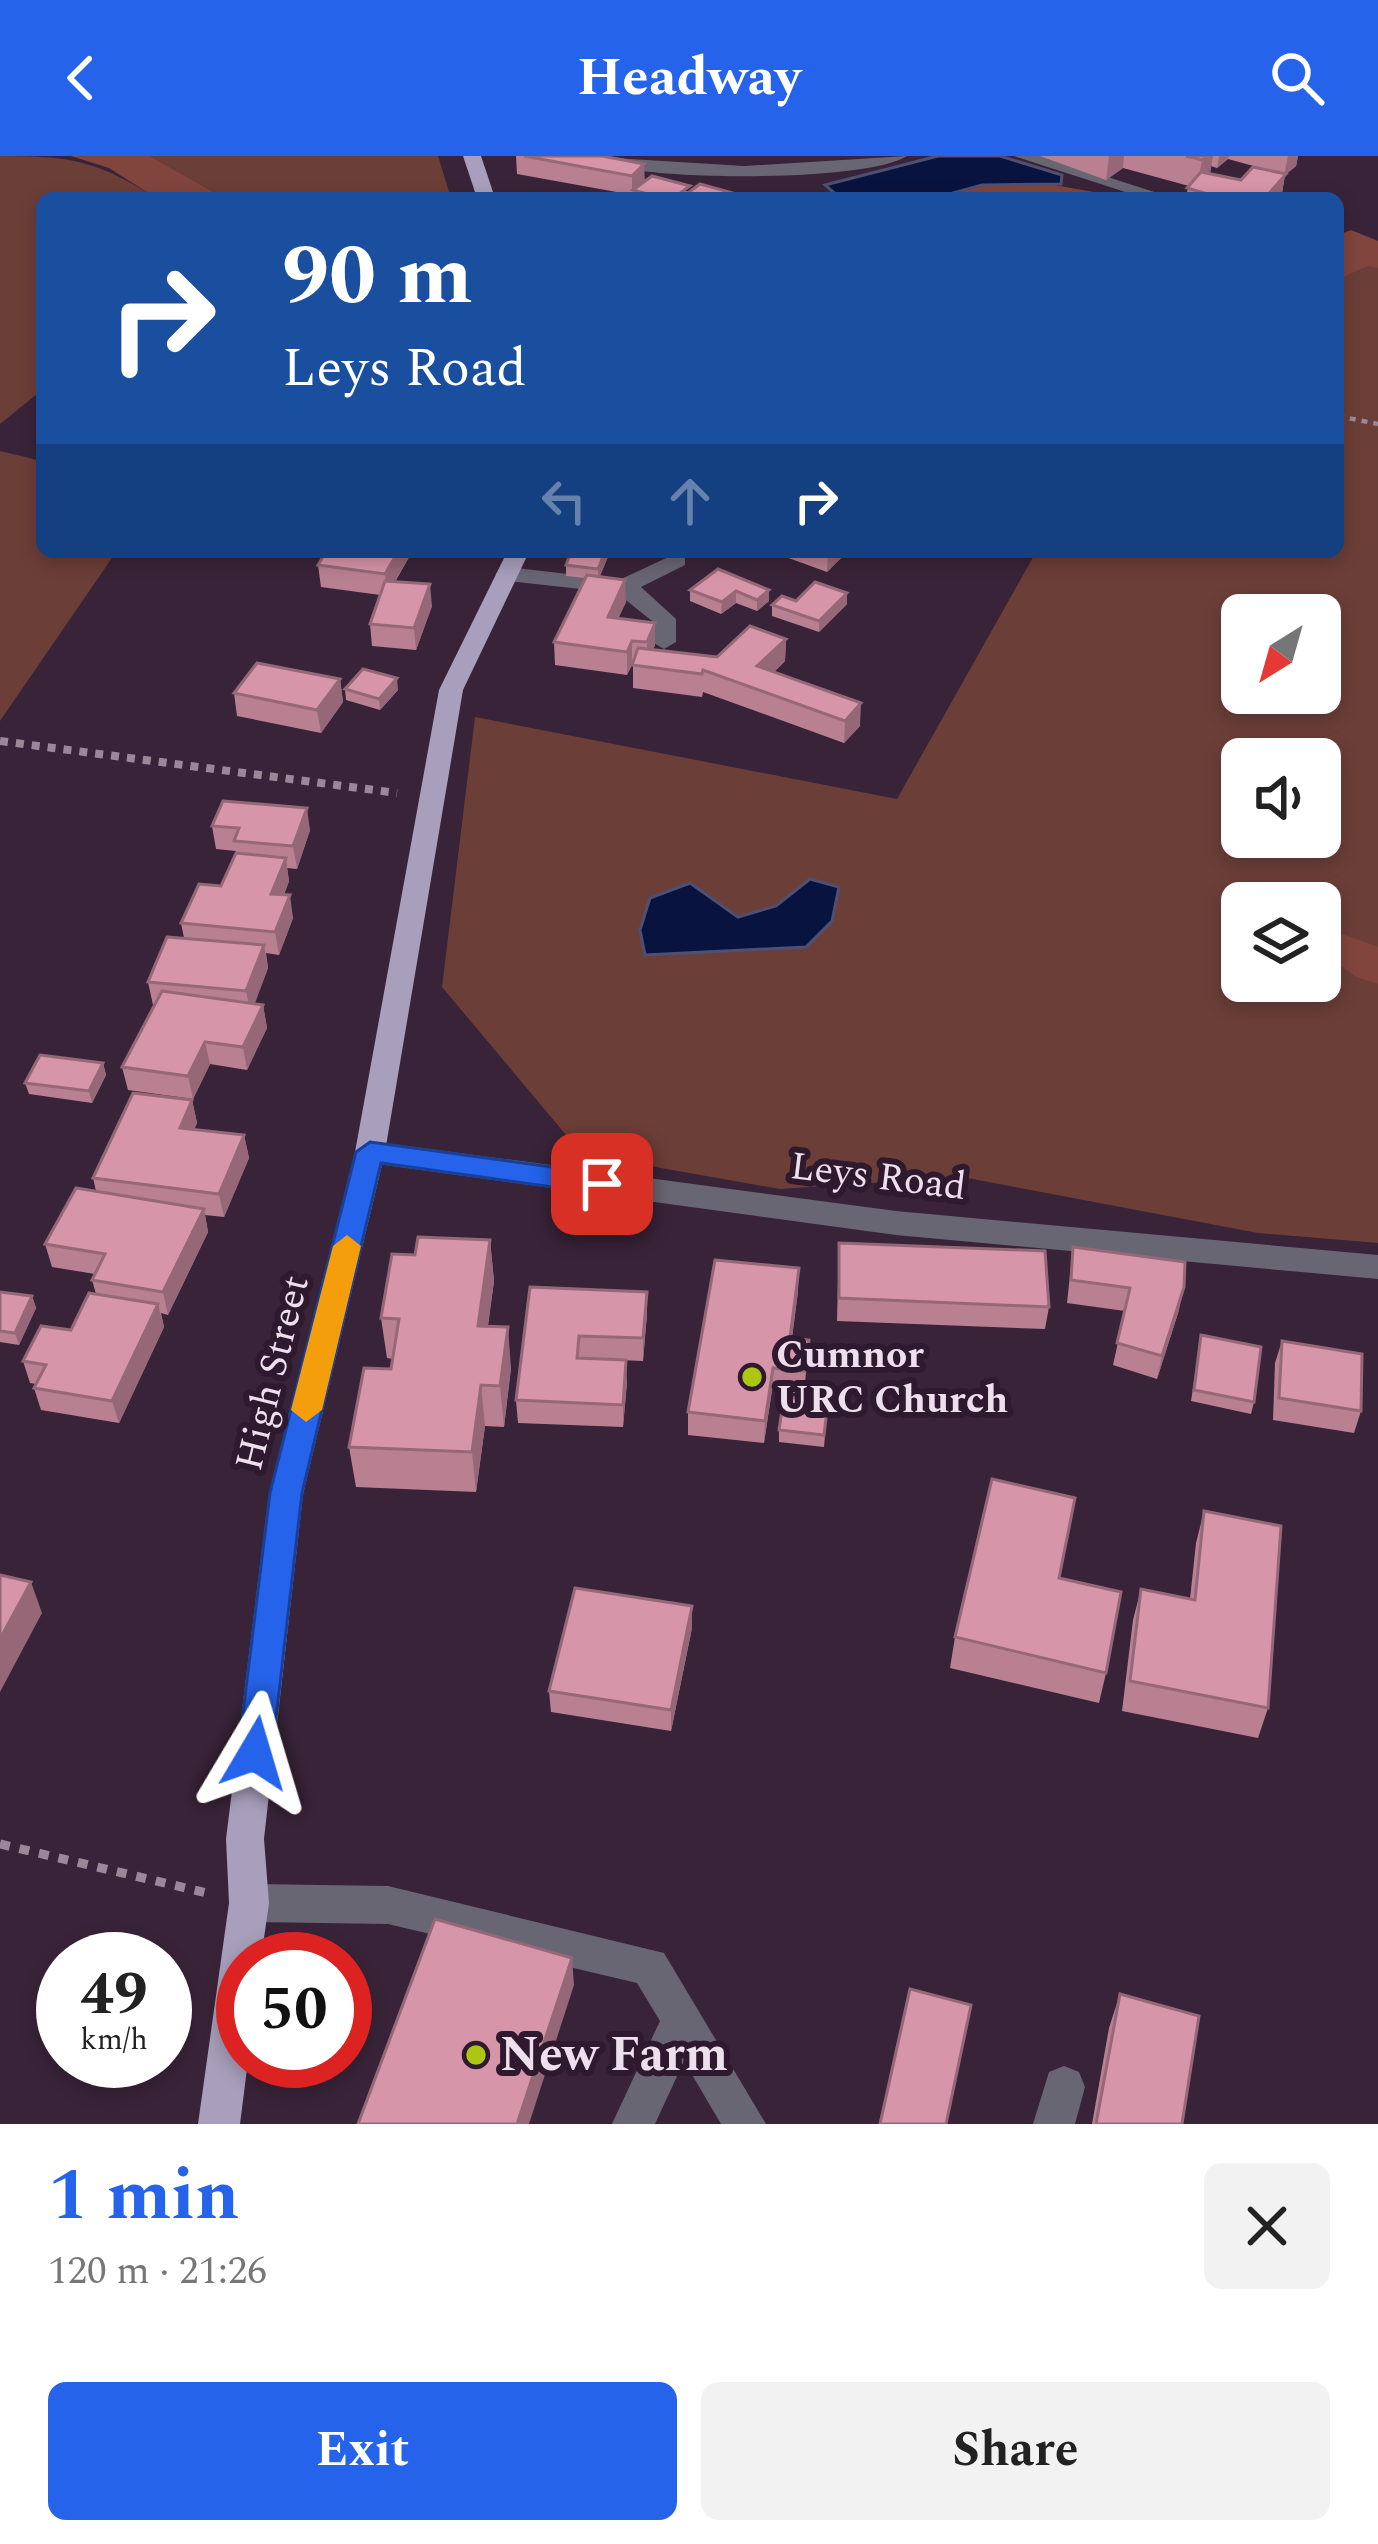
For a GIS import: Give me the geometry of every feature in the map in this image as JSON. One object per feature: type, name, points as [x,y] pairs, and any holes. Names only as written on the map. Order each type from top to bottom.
[{"type":"main road","points":[[472,156],[484,192]]},
{"type":"main road","name":"High Street","points":[[219,2124],[249,1904],[245,1839],[286,1493],[370,1152],[451,690],[513,563]]},
{"type":"street","points":[[590,156],[730,173],[806,173],[898,156]]},
{"type":"street","points":[[1024,156],[1144,192]]},
{"type":"street","points":[[622,587],[677,560]]},
{"type":"street","points":[[513,563],[638,594],[664,619],[664,643]]},
{"type":"street","name":"Leys Road","points":[[370,1152],[896,1223],[1378,1267]]},
{"type":"street","points":[[249,1904],[388,1905],[650,1967],[745,2124]]},
{"type":"street","points":[[633,2124],[682,2020]]},
{"type":"path","points":[[1344,417],[1378,424]]},
{"type":"path","points":[[0,741],[432,797]]},
{"type":"path","points":[[0,1844],[249,1904]]},
{"type":"shaded area","points":[[0,156],[82,163],[116,175],[146,192],[36,192],[36,395],[0,424]]},
{"type":"shaded area","points":[[71,156],[150,156],[213,192],[147,192],[109,168]]},
{"type":"shaded area","points":[[150,156],[438,156],[449,192],[213,192]]},
{"type":"shaded area","points":[[938,156],[1000,156],[1062,175],[1061,184],[982,185],[957,192],[833,192],[825,185]]},
{"type":"shaded area","points":[[1003,176],[1094,192],[938,192]]},
{"type":"shaded area","points":[[1351,230],[1378,241],[1378,268],[1368,266],[1344,276],[1344,233]]},
{"type":"shaded area","points":[[1378,258],[1378,1243],[1258,1233],[962,1177],[780,1189],[582,1154],[442,987],[475,717],[897,799],[1033,558],[1344,558],[1344,269]]},
{"type":"shaded area","points":[[0,451],[36,460],[36,558],[112,558],[0,721]]},
{"type":"shaded area","points":[[810,879],[839,887],[832,921],[806,947],[645,955],[640,930],[650,898],[690,883],[738,917],[776,906]]},
{"type":"shaded area","points":[[1341,934],[1378,947],[1378,984],[1341,966]]},
{"type":"building","points":[[524,156],[602,156],[644,164],[632,176]]},
{"type":"building","points":[[1253,167],[1286,174],[1270,192],[1187,188],[1201,172],[1241,180]]},
{"type":"building","points":[[652,176],[690,186],[682,192],[633,190]]},
{"type":"building","points":[[700,184],[729,192],[689,192]]},
{"type":"building","points":[[322,558],[394,558],[385,574],[318,565]]},
{"type":"building","points":[[569,558],[603,558],[598,569],[566,565]]},
{"type":"building","points":[[718,569],[769,590],[757,600],[736,591],[722,602],[690,590]]},
{"type":"building","points":[[587,575],[625,580],[608,617],[655,623],[647,642],[632,641],[627,652],[554,642]]},
{"type":"building","points":[[385,581],[430,584],[414,628],[370,624]]},
{"type":"building","points":[[815,582],[847,593],[819,621],[772,605],[782,596],[796,601]]},
{"type":"building","points":[[750,626],[786,639],[757,666],[861,703],[845,721],[703,670],[702,674],[632,665],[638,648],[717,657]]},
{"type":"building","points":[[257,663],[340,679],[317,710],[234,693]]},
{"type":"building","points":[[363,669],[397,678],[379,699],[345,689]]},
{"type":"building","points":[[223,801],[307,808],[293,846],[234,841],[239,828],[212,826]]},
{"type":"building","points":[[236,853],[286,858],[271,894],[290,895],[275,932],[181,923],[199,884],[221,886]]},
{"type":"building","points":[[167,937],[264,945],[246,991],[148,982]]},
{"type":"building","points":[[162,991],[263,1005],[243,1047],[205,1042],[188,1076],[122,1067]]},
{"type":"building","points":[[40,1055],[103,1063],[89,1091],[25,1083]]},
{"type":"building","points":[[133,1093],[192,1100],[180,1128],[244,1135],[219,1194],[93,1178]]},
{"type":"building","points":[[76,1188],[204,1209],[163,1292],[92,1280],[105,1254],[45,1244]]},
{"type":"building","points":[[418,1237],[490,1240],[478,1326],[508,1327],[500,1386],[481,1385],[472,1452],[349,1447],[364,1368],[391,1369],[399,1319],[381,1318],[392,1254],[415,1255]]},
{"type":"building","points":[[839,1243],[1045,1251],[1049,1307],[839,1298]]},
{"type":"building","points":[[1073,1247],[1185,1262],[1184,1287],[1162,1356],[1117,1343],[1130,1288],[1071,1280]]},
{"type":"building","name":"Cumnor URC Church","points":[[715,1260],[799,1268],[790,1338],[809,1340],[805,1371],[773,1368],[765,1421],[688,1412]]},
{"type":"building","points":[[530,1287],[647,1292],[643,1338],[579,1336],[577,1358],[626,1360],[623,1405],[516,1400]]},
{"type":"building","points":[[0,1292],[32,1296],[15,1333],[0,1331]]},
{"type":"building","points":[[89,1293],[158,1304],[112,1401],[34,1388],[46,1365],[23,1361],[41,1326],[71,1330]]},
{"type":"building","points":[[1201,1335],[1261,1347],[1254,1402],[1194,1390]]},
{"type":"building","points":[[1282,1341],[1362,1354],[1361,1411],[1279,1398]]},
{"type":"building","points":[[784,1397],[828,1401],[824,1435],[779,1430]]},
{"type":"building","points":[[992,1479],[1075,1498],[1059,1578],[1121,1592],[1106,1673],[955,1637]]},
{"type":"building","points":[[1204,1511],[1281,1526],[1268,1708],[1130,1681],[1141,1589],[1195,1600]]},
{"type":"building","points":[[0,1575],[31,1582],[0,1639]]},
{"type":"building","points":[[575,1588],[692,1606],[671,1710],[549,1691]]},
{"type":"building","name":"New Farm","points":[[435,1919],[572,1958],[517,2124],[358,2124]]},
{"type":"building","points":[[910,1989],[971,2005],[946,2124],[880,2124]]},
{"type":"building","points":[[1120,1994],[1199,2016],[1182,2124],[1096,2124]]},
{"type":"slow traffic","points":[[306,1410],[347,1246]]},
{"type":"place","name":"Cumnor URC Church","points":[[752,1377]]},
{"type":"place","name":"New Farm","points":[[476,2055]]},
{"type":"route","points":[[255,1753],[286,1493],[370,1152],[602,1184]]}]
